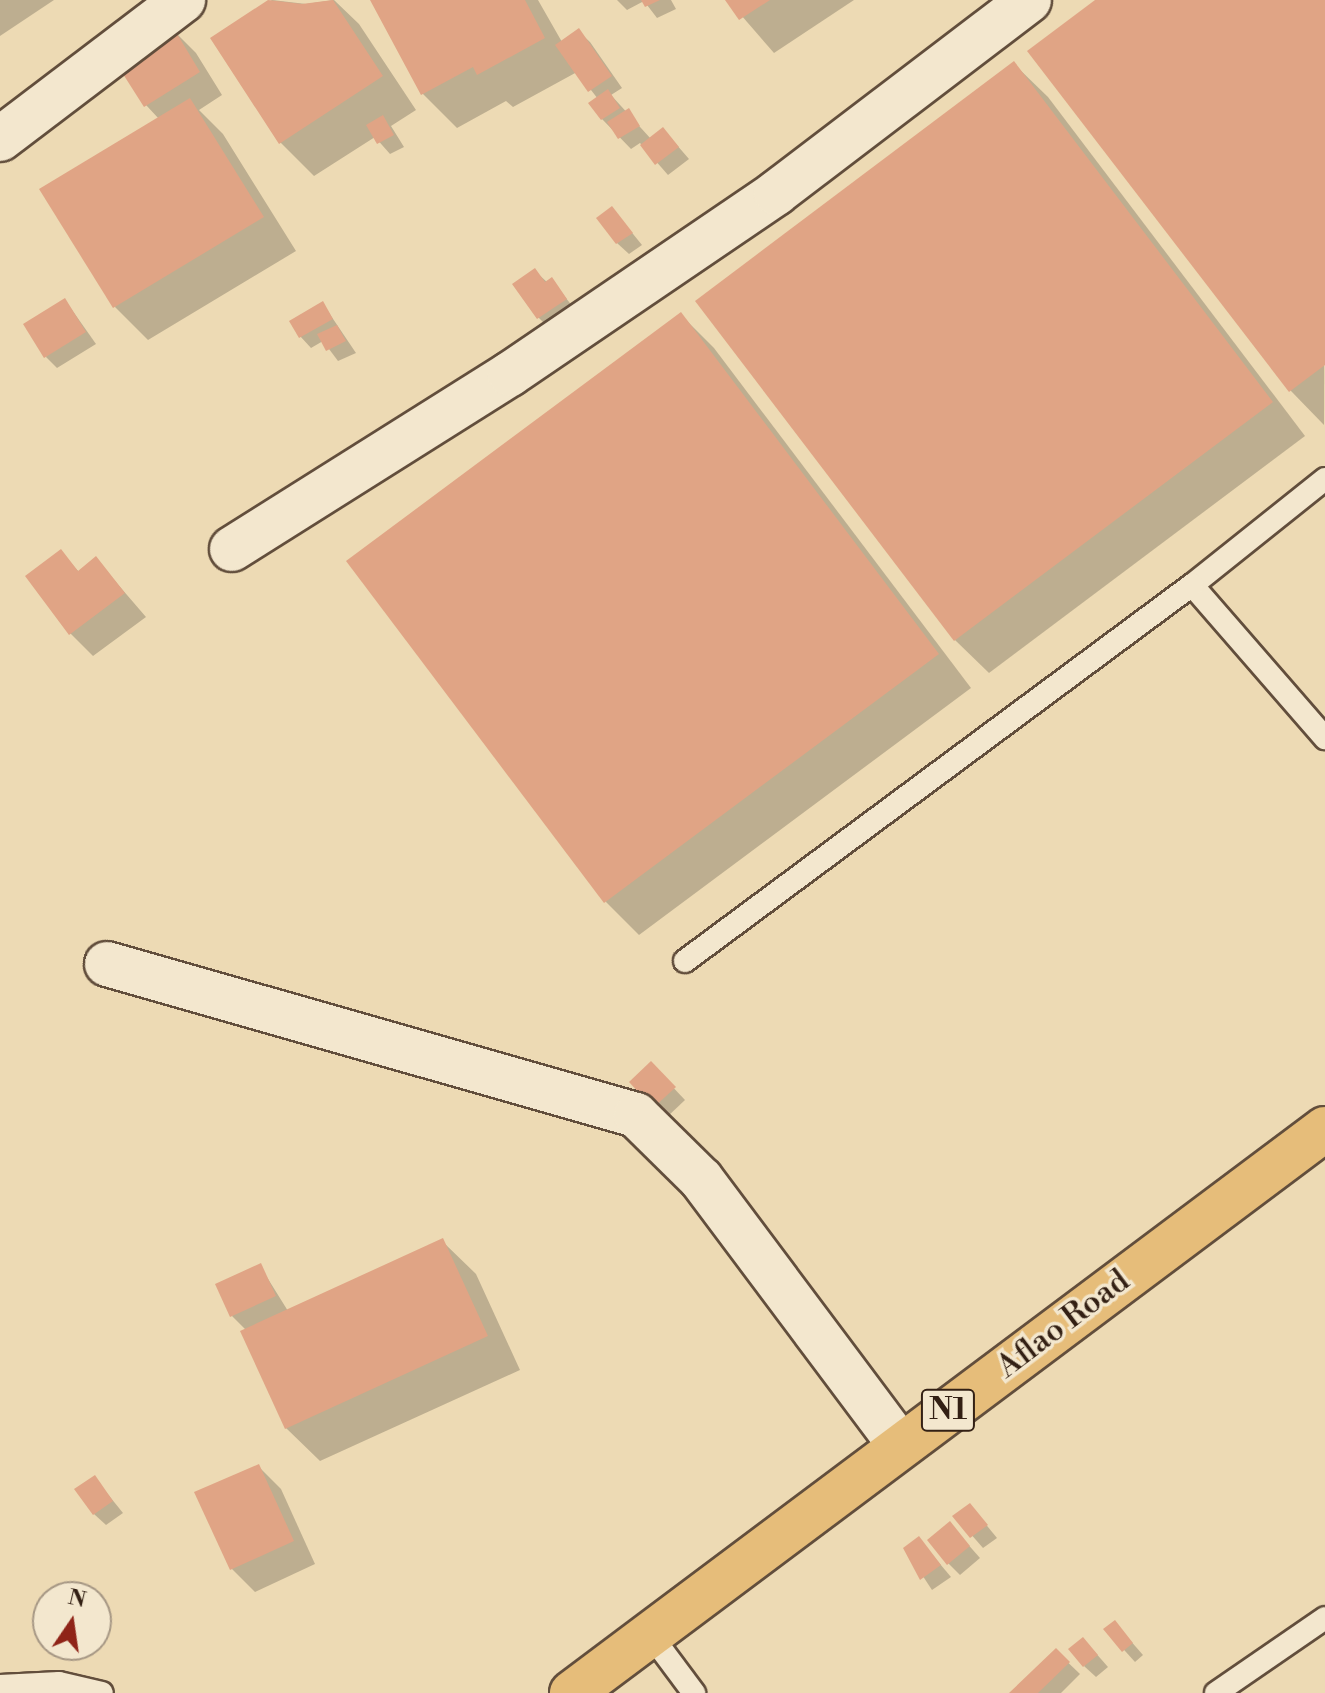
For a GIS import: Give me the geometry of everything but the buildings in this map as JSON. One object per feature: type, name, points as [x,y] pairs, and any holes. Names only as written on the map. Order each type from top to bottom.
[{"type":"highway","name":"Aflao Road","points":[[572,1693],[1325,1129]]},
{"type":"street","points":[[0,139],[183,0]]},
{"type":"street","points":[[232,549],[510,374],[751,211],[1029,0]]},
{"type":"street","points":[[107,964],[636,1115],[701,1179],[900,1445]]},
{"type":"lane","points":[[685,961],[1192,585],[1325,479]]},
{"type":"lane","points":[[1192,585],[1325,738]]},
{"type":"lane","points":[[1216,1693],[1325,1618]]},
{"type":"lane","points":[[650,1634],[694,1693]]},
{"type":"lane","points":[[2,1681],[59,1683],[102,1693]]}]
